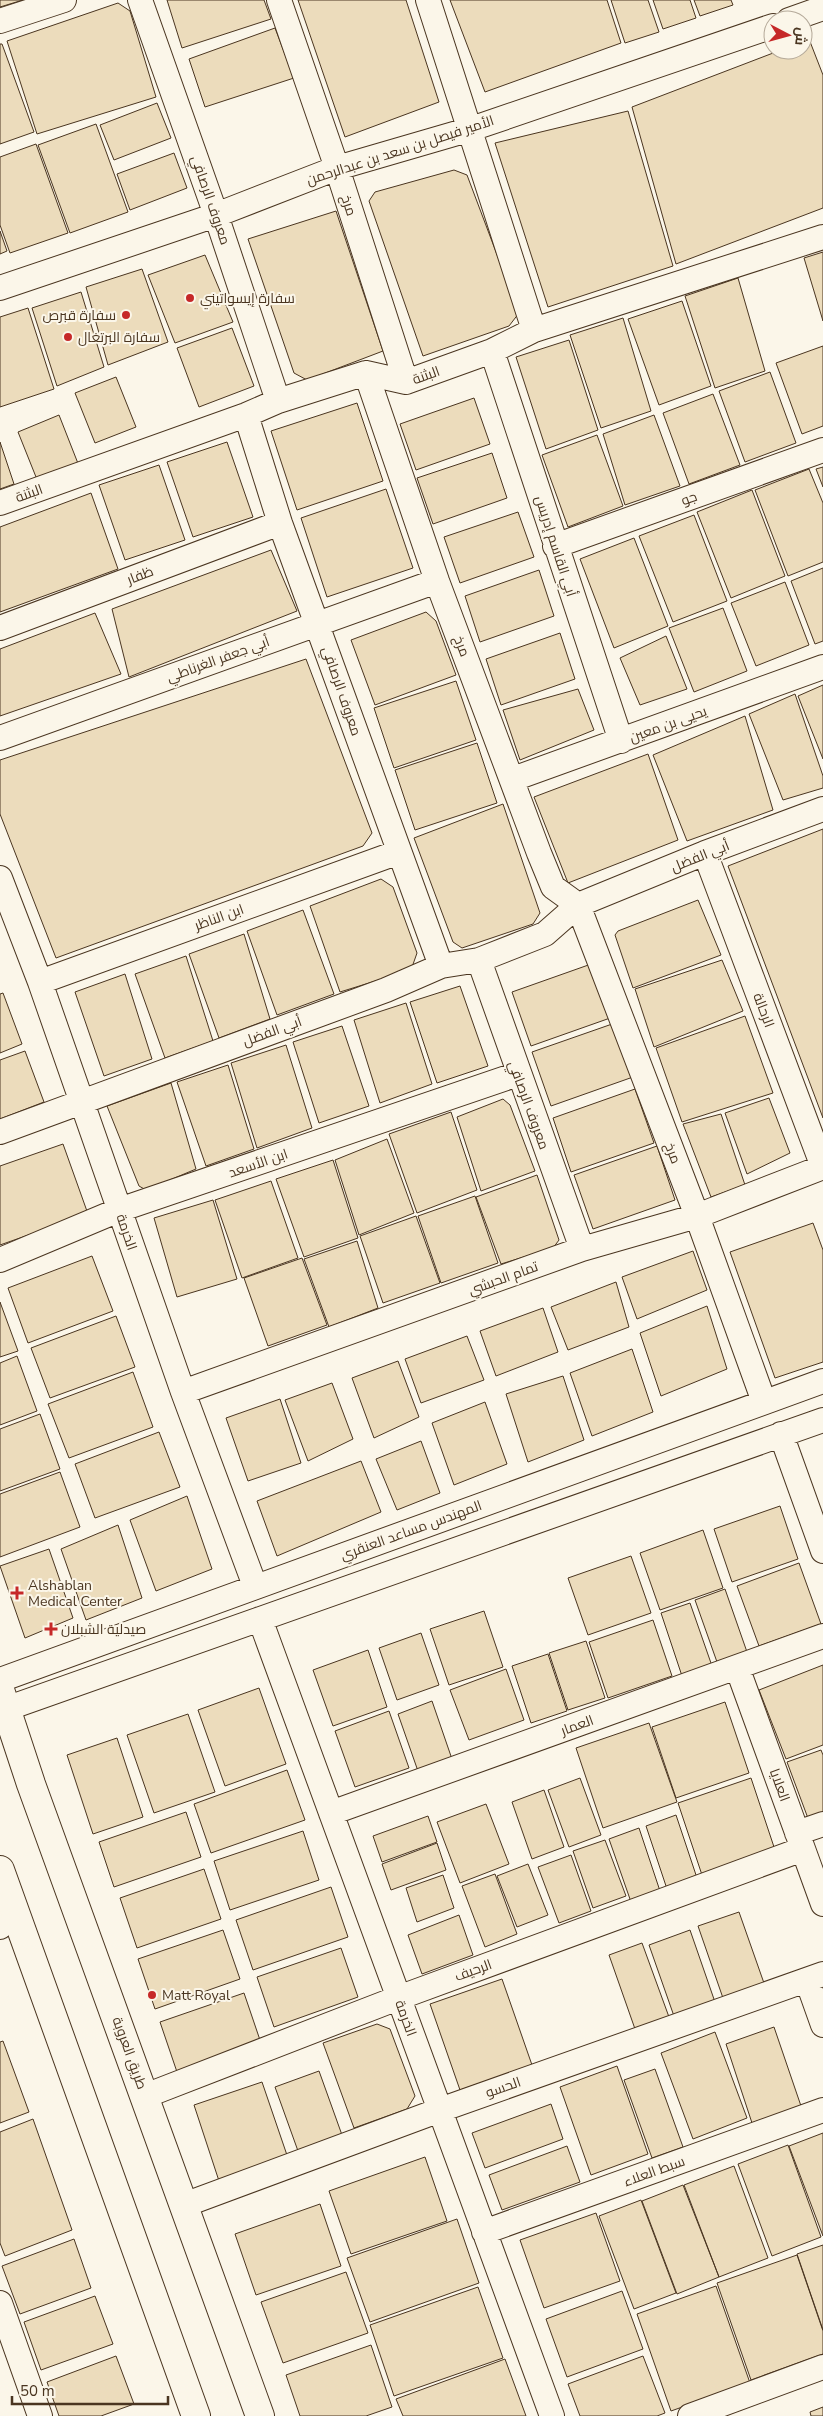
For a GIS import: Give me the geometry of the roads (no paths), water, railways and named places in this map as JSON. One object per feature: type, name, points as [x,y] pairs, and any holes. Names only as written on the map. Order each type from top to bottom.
[{"type":"main road","name":"طريق العروبة","points":[[2,1704],[146,2096],[260,2416]]},
{"type":"main road","points":[[3,1879],[196,2416]]},
{"type":"street","points":[[0,20],[64,0]]},
{"type":"street","name":"معروف الرصافي","points":[[140,0],[216,215],[278,401]]},
{"type":"street","name":"مرخ","points":[[279,0],[337,168],[406,382]]},
{"type":"street","points":[[428,0],[471,128],[534,330]]},
{"type":"street","name":"الأمير فيصل بن سعد بن عبدالرحمن","points":[[0,288],[216,215],[337,168],[471,128],[763,29]]},
{"type":"street","name":"البثنة","points":[[0,503],[246,415],[278,401],[366,373],[406,382],[492,351],[534,330],[823,237]]},
{"type":"street","name":"أبي القاسم إدريس","points":[[492,351],[621,742]]},
{"type":"street","name":"مرخ","points":[[366,373],[437,581],[513,779],[538,854],[553,887],[578,905],[697,1216],[764,1402]]},
{"type":"street","name":"معروف الرصافي","points":[[246,415],[280,523],[441,966]]},
{"type":"street","name":"جو","points":[[555,546],[823,450]]},
{"type":"street","name":"ظفار","points":[[0,628],[280,523]]},
{"type":"street","name":"أبي جعفر الغرناطي","points":[[0,738],[437,581]]},
{"type":"street","name":"يحيى بن معين","points":[[513,779],[621,742],[823,667]]},
{"type":"street","name":"أبي الفضل","points":[[0,1132],[82,1100],[386,990],[441,966],[479,960],[545,934],[578,905],[705,853],[823,809]]},
{"type":"street","name":"ابن الناظر","points":[[40,982],[399,852]]},
{"type":"street","name":"الرحالة","points":[[705,853],[823,1167]]},
{"type":"street","name":"الخرمة","points":[[0,878],[40,982],[183,1392],[255,1586]]},
{"type":"street","name":"معروف الرصافي","points":[[479,960],[582,1250]]},
{"type":"street","name":"ابن الأسعد","points":[[0,1260],[119,1210],[518,1074]]},
{"type":"street","name":"تمام الحبشي","points":[[183,1392],[582,1250],[697,1216],[823,1167]]},
{"type":"street","name":"المهندس مساعد العنقري","points":[[0,1680],[823,1381]]},
{"type":"street","points":[[2,1704],[260,1619],[823,1420]]},
{"type":"street","points":[[781,1434],[823,1551]]},
{"type":"street","name":"الخرمة","points":[[260,1619],[552,2416]]},
{"type":"street","name":"العمار","points":[[331,1813],[823,1636]]},
{"type":"street","name":"العلايا","points":[[737,1667],[823,1904]]},
{"type":"street","name":"الرحيف","points":[[146,2096],[800,1841],[823,1824]]},
{"type":"street","points":[[0,1927],[3,1879]]},
{"type":"street","points":[[815,1977],[823,2025]]},
{"type":"street","name":"الحسو","points":[[184,2205],[440,2110],[815,1977]]},
{"type":"street","name":"سبط العلاء","points":[[484,2232],[823,2110]]},
{"type":"street","points":[[0,2303],[40,2416]]},
{"type":"street","points":[[690,2416],[823,2367]]},
{"type":"place","name":"سفارة إيسواتيني","points":[[190,298]]},
{"type":"place","name":"سفارة قبرص","points":[[126,315]]},
{"type":"place","name":"سفارة البرتغال","points":[[68,337]]},
{"type":"place","name":"Alshablan Medical Center","points":[[17,1593]]},
{"type":"place","name":"صيدلية الشبلان","points":[[51,1629]]},
{"type":"place","name":"Matt Royal","points":[[152,1995]]}]
